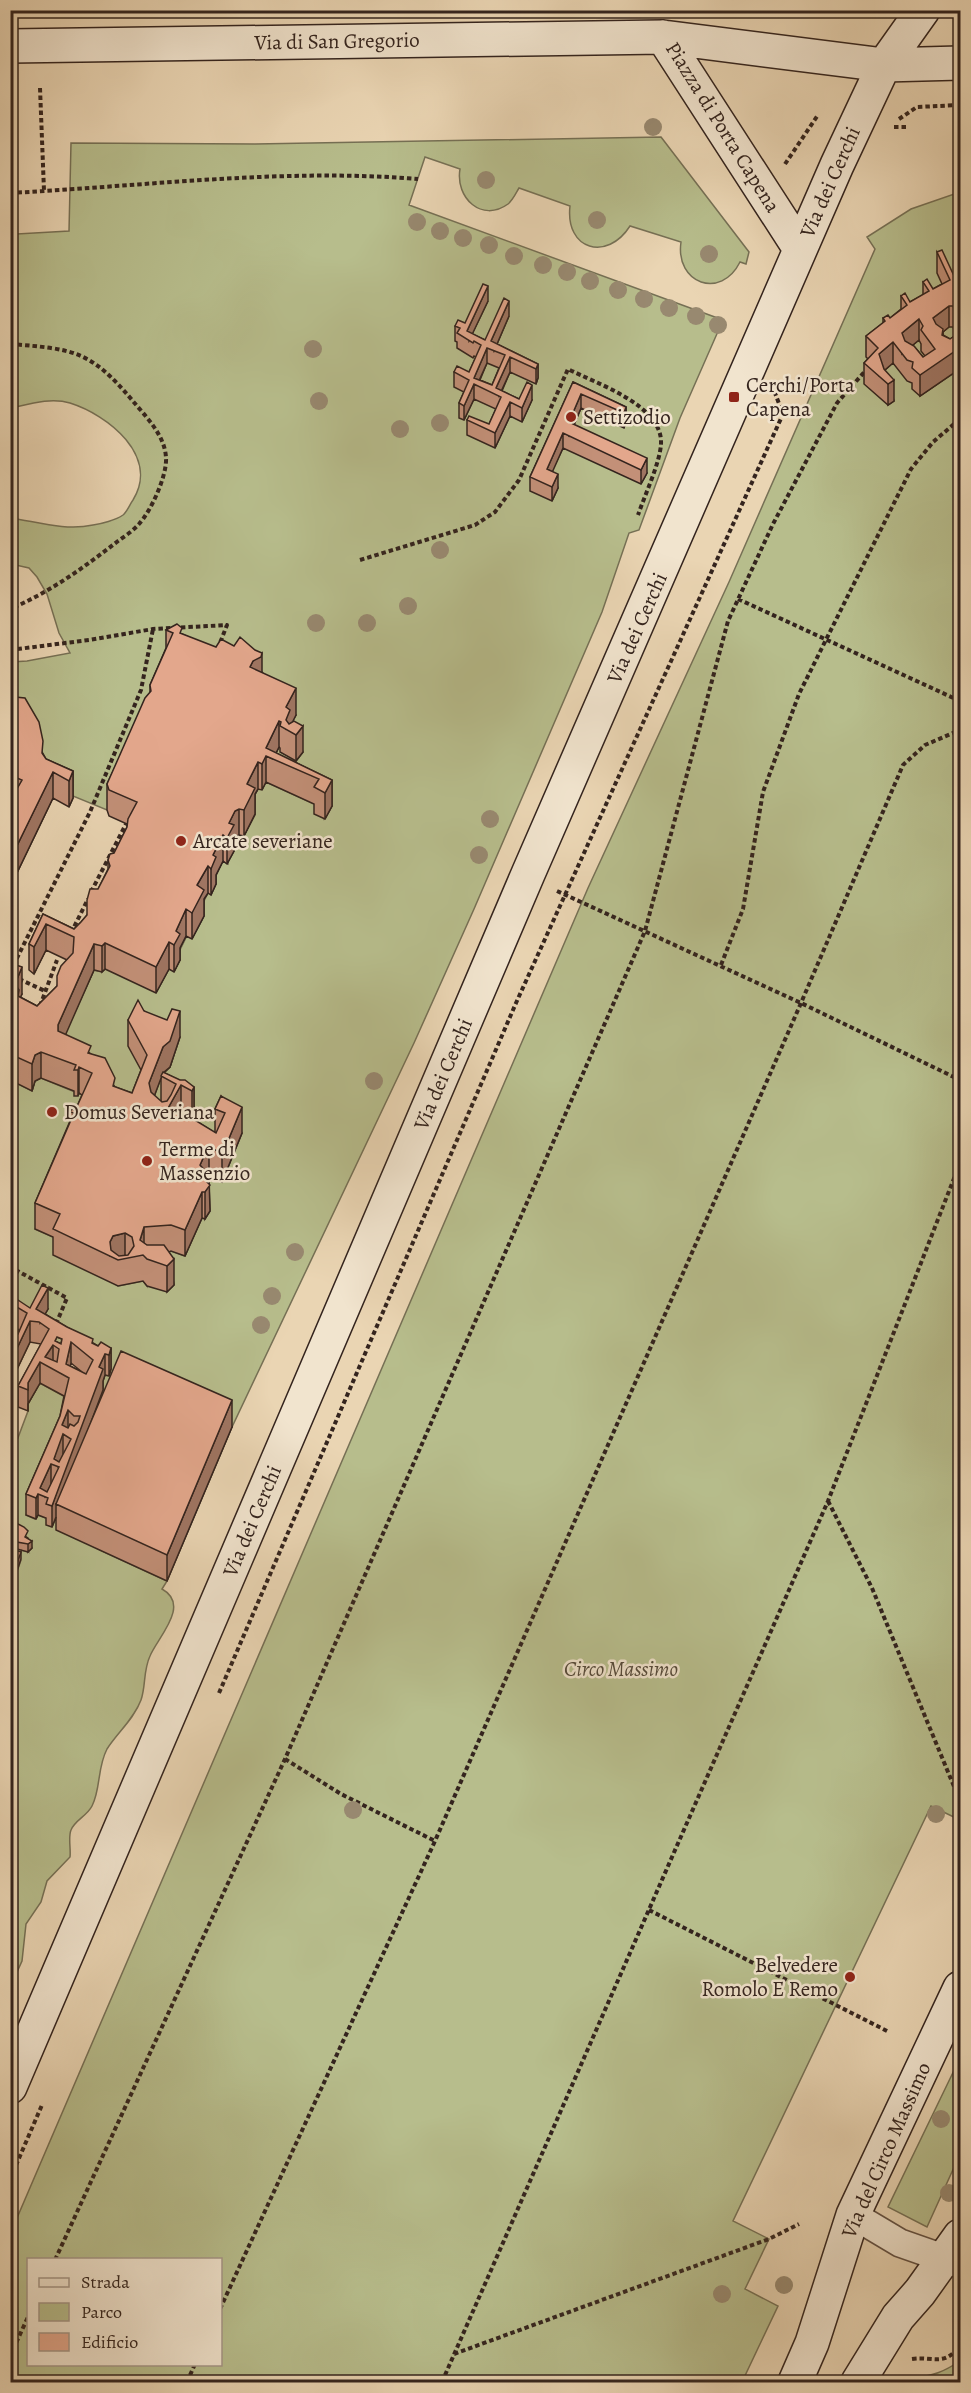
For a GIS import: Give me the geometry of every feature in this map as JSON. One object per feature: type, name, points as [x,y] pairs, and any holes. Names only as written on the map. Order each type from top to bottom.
[{"type":"main road","points":[[884,65],[923,10]]},
{"type":"main road","name":"Piazza di Porta Capena","points":[[663,37],[884,65],[960,63]]},
{"type":"main road","name":"Piazza di Porta Capena","points":[[663,37],[800,249]]},
{"type":"main road","name":"Via di San Gregorio","points":[[10,46],[663,37]]},
{"type":"main road","name":"Via dei Cerchi","points":[[10,2087],[528,874],[800,249],[884,65]]},
{"type":"main road","name":"Via del Circo Massimo","points":[[795,2382],[812,2343],[853,2215],[960,1988]]},
{"type":"main road","points":[[858,2382],[898,2317],[955,2253]]},
{"type":"street","points":[[853,2215],[900,2243],[955,2253]]},
{"type":"path","points":[[40,88],[45,191]]},
{"type":"path","points":[[891,135],[900,117],[910,110],[924,106],[960,105]]},
{"type":"path","points":[[778,171],[789,160],[818,115]]},
{"type":"path","points":[[10,193],[246,179],[368,175],[418,179]]},
{"type":"path","points":[[10,344],[59,348],[95,362],[119,384],[153,425],[164,444],[166,459],[160,487],[139,524],[84,568],[30,601],[10,609]]},
{"type":"path","points":[[55,2258],[285,1759],[645,931],[728,621],[837,403],[870,366]]},
{"type":"path","points":[[360,560],[476,525],[495,512],[519,480],[568,369],[640,405],[655,422],[661,444],[638,515]]},
{"type":"path","points":[[218,1695],[511,1014],[783,414],[774,390]]},
{"type":"path","points":[[721,965],[742,909],[763,792],[799,694],[911,469],[933,442],[960,419]]},
{"type":"path","points":[[738,599],[960,701]]},
{"type":"path","points":[[10,650],[153,629],[228,625],[219,647]]},
{"type":"path","points":[[45,991],[10,973],[90,812],[141,690],[153,629]]},
{"type":"path","points":[[222,2304],[435,1840],[903,765],[924,745],[960,730]]},
{"type":"path","points":[[69,936],[126,824]]},
{"type":"path","points":[[528,874],[565,894],[721,965],[960,1080]]},
{"type":"path","points":[[39,1011],[57,960]]},
{"type":"path","points":[[442,2382],[828,1501],[960,1163]]},
{"type":"path","points":[[10,1265],[68,1298],[53,1331]]},
{"type":"path","points":[[10,1418],[14,1402]]},
{"type":"path","points":[[828,1501],[872,1588],[960,1801]]},
{"type":"path","points":[[285,1759],[341,1794],[435,1840]]},
{"type":"path","points":[[649,1910],[889,2032]]},
{"type":"path","points":[[10,2179],[44,2102]]},
{"type":"path","points":[[454,2354],[769,2239],[799,2224]]},
{"type":"path","points":[[10,2356],[27,2319]]},
{"type":"path","points":[[907,2359],[944,2359],[953,2355],[960,2346]]},
{"type":"path","points":[[187,2382],[194,2366]]},
{"type":"green space","points":[[661,137],[749,252],[746,264],[740,262],[732,274],[722,281],[701,282],[692,277],[685,268],[681,256],[681,242],[630,226],[621,237],[610,244],[600,247],[590,246],[574,233],[570,221],[570,206],[519,188],[508,204],[489,211],[480,209],[466,198],[460,180],[460,169],[425,157],[409,205],[723,320],[680,418],[639,530],[629,533],[602,612],[474,909],[414,1043],[232,1427],[100,1550],[167,1581],[162,1589],[170,1596],[173,1612],[148,1662],[143,1695],[138,1707],[104,1756],[92,1806],[71,1830],[70,1857],[47,1881],[41,1902],[26,1924],[22,1961],[11,1978],[10,1578],[15,1577],[21,1560],[15,1557],[11,1561],[11,1542],[13,1540],[17,1542],[17,1549],[28,1552],[11,1535],[10,1459],[28,1411],[28,1404],[40,1383],[69,1399],[26,1515],[35,1519],[38,1515],[48,1519],[105,1375],[27,1334],[11,1351],[11,1080],[32,1091],[35,1081],[41,1078],[92,1099],[35,1229],[60,1240],[118,1286],[143,1281],[147,1286],[144,1253],[171,1251],[185,1256],[200,1191],[209,1171],[221,1181],[224,1176],[215,1135],[181,1112],[161,1103],[149,1110],[163,1073],[170,1067],[179,1037],[147,1081],[132,1119],[62,1038],[94,970],[102,972],[105,969],[169,969],[174,971],[180,960],[176,958],[208,893],[211,895],[213,882],[223,861],[228,864],[231,843],[239,835],[244,836],[255,815],[247,810],[258,789],[266,782],[319,806],[324,819],[332,806],[266,774],[279,747],[290,736],[107,810],[46,785],[11,719],[11,662],[70,653],[59,633],[47,594],[37,577],[29,568],[11,564],[11,518],[72,527],[83,527],[113,520],[124,514],[133,500],[140,484],[140,468],[135,453],[126,439],[114,427],[85,409],[63,401],[40,402],[11,408],[11,204],[15,204],[17,234],[69,231],[71,143],[255,144]]},
{"type":"green space","name":"Circo Massimo","points":[[960,192],[960,1820],[931,1806],[733,2221],[769,2239],[745,2289],[778,2306],[742,2382],[11,2382],[11,2232],[588,888],[729,582],[875,249],[867,237],[911,209]]},
{"type":"green space","points":[[960,2058],[960,2154],[927,2227],[888,2207]]},
{"type":"green space","points":[[960,2361],[960,2382],[910,2382],[913,2377],[938,2373]]},
{"type":"building","points":[[942,250],[955,278],[960,276],[960,322],[953,306],[949,306],[933,318],[936,324],[943,329],[942,335],[950,339],[960,332],[960,338],[954,342],[958,349],[920,375],[912,368],[913,362],[907,360],[893,342],[879,354],[884,369],[894,380],[888,384],[864,363],[878,348],[866,336],[885,321],[883,318],[888,315],[890,318],[907,305],[901,296],[905,293],[910,302],[929,291],[923,282],[927,279],[933,289],[950,280],[937,252]],"holes":[[[919,319],[923,326],[921,330],[935,349],[923,357],[914,346],[905,341],[902,333]]]},
{"type":"building","points":[[483,284],[488,286],[467,331],[485,340],[504,298],[509,301],[491,341],[538,364],[536,369],[510,357],[496,388],[519,399],[527,382],[532,385],[522,408],[510,402],[495,433],[467,420],[469,416],[489,424],[501,397],[474,384],[464,406],[459,403],[469,380],[454,372],[457,366],[469,372],[481,345],[457,333],[460,328],[455,326],[458,320],[465,323]],"holes":[[[487,348],[505,355],[492,385],[474,378]]]},
{"type":"building","points":[[573,382],[626,407],[624,413],[581,394],[569,422],[647,458],[641,470],[563,433],[547,469],[558,474],[552,487],[530,477]]},
{"type":"building","points":[[177,624],[182,628],[180,633],[216,647],[221,639],[234,646],[240,637],[262,653],[261,657],[253,661],[250,667],[296,688],[286,707],[290,710],[286,720],[289,724],[294,721],[303,726],[296,735],[280,726],[279,721],[266,748],[332,780],[325,793],[314,787],[319,779],[266,756],[262,764],[258,762],[247,784],[255,788],[244,810],[235,811],[229,823],[234,825],[227,838],[223,835],[213,855],[216,857],[211,869],[208,866],[197,885],[204,890],[192,913],[186,909],[176,931],[180,934],[174,945],[169,942],[156,967],[105,943],[102,946],[94,944],[58,1025],[58,1031],[91,1046],[88,1053],[105,1058],[115,1078],[113,1086],[132,1093],[147,1055],[128,1020],[138,1000],[144,1011],[167,1020],[172,1009],[180,1011],[170,1041],[163,1047],[149,1083],[151,1092],[162,1102],[167,1101],[171,1095],[176,1084],[161,1076],[163,1072],[185,1080],[194,1087],[192,1091],[181,1085],[167,1110],[169,1114],[180,1111],[216,1133],[225,1113],[215,1109],[221,1096],[242,1107],[222,1155],[209,1145],[200,1165],[209,1175],[207,1182],[210,1185],[205,1192],[202,1192],[185,1230],[171,1225],[144,1227],[140,1240],[147,1245],[164,1245],[174,1259],[167,1266],[147,1259],[143,1255],[118,1260],[53,1229],[60,1214],[35,1203],[74,1113],[70,1112],[72,1109],[75,1111],[92,1073],[79,1067],[78,1070],[74,1070],[76,1065],[41,1052],[35,1055],[32,1064],[10,1054],[10,978],[16,965],[22,967],[15,984],[19,990],[18,996],[37,1006],[57,986],[57,976],[61,966],[73,953],[74,937],[46,924],[34,947],[29,944],[43,914],[74,929],[87,915],[90,889],[98,889],[110,866],[108,860],[110,854],[114,853],[137,802],[109,790],[107,784],[145,698],[151,691],[150,685],[173,633],[166,630]],"holes":[[[125,1233],[132,1237],[134,1246],[128,1255],[119,1256],[111,1250],[110,1242],[113,1236]]]},
{"type":"building","points":[[10,693],[15,697],[25,698],[39,722],[43,741],[42,753],[46,759],[73,771],[69,781],[53,772],[10,860],[10,801],[22,780],[10,775]]},
{"type":"building","points":[[10,867],[16,871],[11,879]]},
{"type":"building","points":[[42,1285],[48,1288],[36,1309],[93,1339],[92,1343],[98,1346],[101,1342],[111,1348],[109,1355],[105,1354],[99,1367],[103,1369],[52,1506],[46,1504],[48,1498],[38,1494],[36,1498],[26,1494],[60,1416],[69,1378],[40,1362],[28,1383],[28,1390],[18,1386],[49,1329],[39,1322],[30,1321],[10,1363],[10,1341],[13,1338],[10,1337],[10,1330],[18,1334],[27,1313],[15,1306],[18,1300],[30,1308]],"holes":[[[57,1337],[62,1339],[61,1344],[55,1341]],[[71,1342],[93,1360],[86,1374],[66,1364]],[[53,1345],[59,1349],[57,1362],[45,1357]],[[68,1410],[74,1416],[80,1416],[74,1426],[70,1424],[68,1428],[62,1425]],[[63,1434],[71,1439],[59,1462],[54,1459]],[[51,1464],[59,1467],[47,1492],[40,1488]]]},
{"type":"building","points":[[10,1297],[15,1298],[16,1302],[10,1309]]},
{"type":"building","points":[[121,1351],[232,1400],[167,1555],[56,1504]]},
{"type":"building","points":[[16,1523],[28,1531],[25,1537],[32,1541],[28,1544],[17,1542],[17,1534],[13,1532],[10,1535],[10,1527],[14,1529]]},
{"type":"building","points":[[15,1550],[21,1552],[15,1569],[11,1570],[10,1553],[13,1555]]},
{"type":"tram line","points":[[931,10],[960,16]]},
{"type":"place","name":"Cerchi/Porta Capena","points":[[734,397]]},
{"type":"place","name":"Settizodio","points":[[571,417]]},
{"type":"place","name":"Arcate severiane","points":[[181,841]]},
{"type":"place","name":"Domus Severiana","points":[[52,1112]]},
{"type":"place","name":"Terme di Massenzio","points":[[147,1161]]},
{"type":"place","name":"Belvedere Romolo E Remo","points":[[850,1977]]}]
